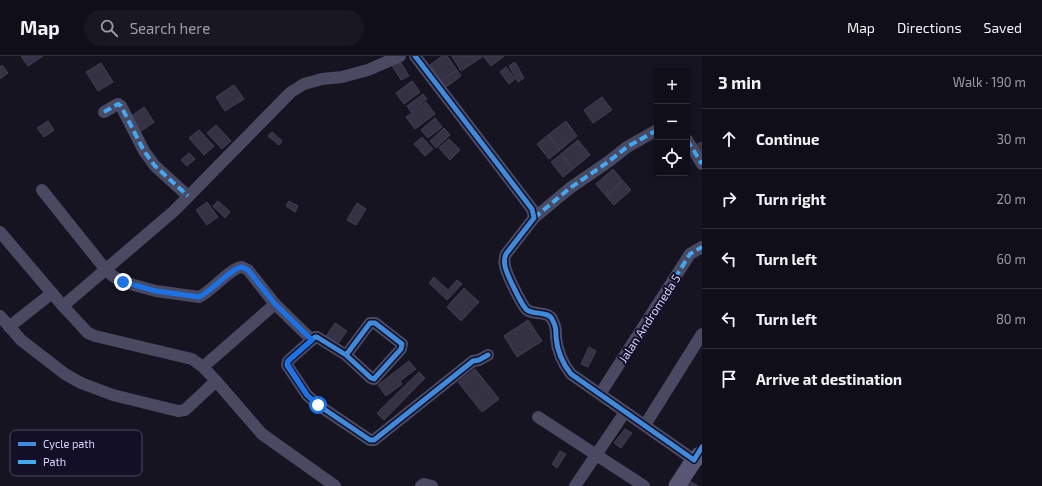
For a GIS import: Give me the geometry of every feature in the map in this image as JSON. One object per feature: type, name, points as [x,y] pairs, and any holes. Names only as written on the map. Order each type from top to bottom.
[{"type":"street","points":[[63,306],[174,211],[291,92],[304,84],[322,79],[342,77],[368,70],[400,56]]},
{"type":"street","points":[[415,56],[528,204],[534,213],[534,218]]},
{"type":"street","points":[[104,112],[118,104],[121,106],[144,151],[154,166],[188,196]]},
{"type":"street","points":[[654,132],[627,147],[566,191],[534,218],[506,254],[504,261],[505,268],[524,306],[533,313],[546,314],[551,318],[557,330],[556,337],[565,366],[571,374],[645,425],[699,454],[676,486]]},
{"type":"street","points":[[690,145],[702,164]]},
{"type":"street","points":[[42,190],[106,270],[123,282],[156,291],[199,297],[205,294],[234,269],[242,267],[248,270],[275,304],[312,340]]},
{"type":"street","points":[[0,232],[88,333],[189,358],[216,380],[262,434],[320,482],[335,486]]},
{"type":"street","name":"Jalan Andromeda 5","points":[[600,394],[690,254],[702,247]]},
{"type":"street","points":[[9,327],[52,293]]},
{"type":"street","points":[[203,368],[275,304]]},
{"type":"street","points":[[0,316],[21,340],[65,374],[81,384],[113,395],[178,412],[185,410],[216,380]]},
{"type":"street","points":[[346,355],[372,322],[402,344],[401,349],[374,379],[346,355],[317,337],[288,361],[288,365],[307,395],[318,405],[370,440],[374,440],[473,361],[479,360],[488,355]]},
{"type":"street","points":[[645,425],[702,334]]},
{"type":"street","points":[[575,486],[625,412]]},
{"type":"street","points":[[538,417],[644,486]]},
{"type":"street","points":[[421,486],[424,484],[432,486]]},
{"type":"building","points":[[21,56],[43,56],[28,66]]},
{"type":"building","points":[[442,56],[447,56],[457,70],[441,81],[430,65]]},
{"type":"building","points":[[452,56],[481,56],[482,57],[461,71]]},
{"type":"building","points":[[483,56],[504,56],[491,66]]},
{"type":"building","points":[[398,58],[409,76],[401,80],[390,62]]},
{"type":"building","points":[[515,62],[524,78],[518,82],[509,66]]},
{"type":"building","points":[[101,63],[113,82],[98,91],[86,72]]},
{"type":"building","points":[[2,65],[8,73],[0,79],[0,67]]},
{"type":"building","points":[[506,67],[515,79],[509,84],[500,72]]},
{"type":"building","points":[[457,70],[461,76],[446,87],[441,81]]},
{"type":"building","points":[[412,81],[420,92],[404,104],[396,93]]},
{"type":"building","points":[[234,85],[244,99],[225,111],[216,97]]},
{"type":"building","points":[[423,94],[427,99],[411,112],[407,106]]},
{"type":"building","points":[[602,97],[612,110],[593,123],[584,110]]},
{"type":"building","points":[[426,102],[435,114],[415,129],[406,117]]},
{"type":"building","points":[[144,107],[154,122],[140,132],[130,117]]},
{"type":"building","points":[[435,118],[442,127],[428,138],[421,130]]},
{"type":"building","points":[[48,121],[54,130],[44,137],[37,128]]},
{"type":"building","points":[[566,121],[577,136],[560,150],[548,135]]},
{"type":"building","points":[[216,125],[231,141],[222,149],[207,133]]},
{"type":"building","points":[[444,128],[450,135],[436,148],[430,141]]},
{"type":"building","points":[[199,130],[214,146],[204,155],[189,138]]},
{"type":"building","points":[[272,132],[282,141],[279,145],[268,136]]},
{"type":"building","points":[[548,135],[560,150],[549,159],[537,144]]},
{"type":"building","points":[[422,137],[433,149],[425,156],[414,144]]},
{"type":"building","points":[[449,139],[460,150],[450,160],[439,148]]},
{"type":"building","points":[[578,140],[590,155],[573,169],[561,154]]},
{"type":"building","points":[[702,142],[702,154],[695,145]]},
{"type":"building","points":[[189,153],[195,159],[187,166],[181,160]]},
{"type":"building","points":[[561,154],[573,169],[563,177],[551,162]]},
{"type":"building","points":[[613,169],[623,181],[606,196],[596,184]]},
{"type":"building","points":[[623,181],[631,190],[614,205],[606,196]]},
{"type":"building","points":[[218,201],[230,212],[225,218],[213,206]]},
{"type":"building","points":[[289,201],[298,206],[295,212],[286,206]]},
{"type":"building","points":[[207,202],[218,217],[207,225],[196,210]]},
{"type":"building","points":[[357,203],[366,209],[356,225],[347,220]]},
{"type":"building","points":[[434,277],[448,290],[457,280],[462,284],[447,300],[429,283]]},
{"type":"building","points":[[464,288],[479,302],[461,321],[447,307]]},
{"type":"building","points":[[528,320],[542,341],[517,357],[504,336]]},
{"type":"building","points":[[335,323],[347,331],[337,345],[325,338]]},
{"type":"building","points":[[589,347],[596,351],[588,367],[581,364]]},
{"type":"building","points":[[409,361],[416,369],[400,381],[402,384],[386,396],[378,385]]},
{"type":"building","points":[[475,369],[499,399],[482,412],[458,382]]},
{"type":"building","points":[[419,372],[425,378],[384,420],[377,413]]},
{"type":"building","points":[[625,429],[632,433],[621,448],[614,443]]},
{"type":"building","points":[[560,451],[566,454],[557,468],[552,464]]},
{"type":"building","points":[[690,481],[698,486],[686,486]]},
{"type":"marked path","points":[[104,112],[118,104],[121,106],[144,151],[155,166],[188,196]]},
{"type":"marked path","points":[[534,218],[570,188],[627,147],[654,132]]},
{"type":"marked path","points":[[690,145],[702,164]]},
{"type":"marked path","points":[[675,278],[690,254],[702,247]]},
{"type":"cycle path","points":[[415,56],[532,209],[534,218],[506,254],[504,260],[505,266],[514,289],[527,310],[547,315],[552,319],[556,328],[559,352],[568,370],[571,374],[694,460],[702,447]]},
{"type":"cycle path","points":[[346,355],[374,379],[401,349],[402,344],[375,323],[370,323],[346,355],[315,337],[288,361],[287,365],[307,395],[318,405],[370,440],[374,440],[473,361],[479,360],[488,355]]},
{"type":"route","points":[[123,282],[156,291],[199,297],[219,283],[234,269],[242,267],[248,270],[275,304],[312,340],[288,361],[288,365],[307,395],[318,405]]}]
